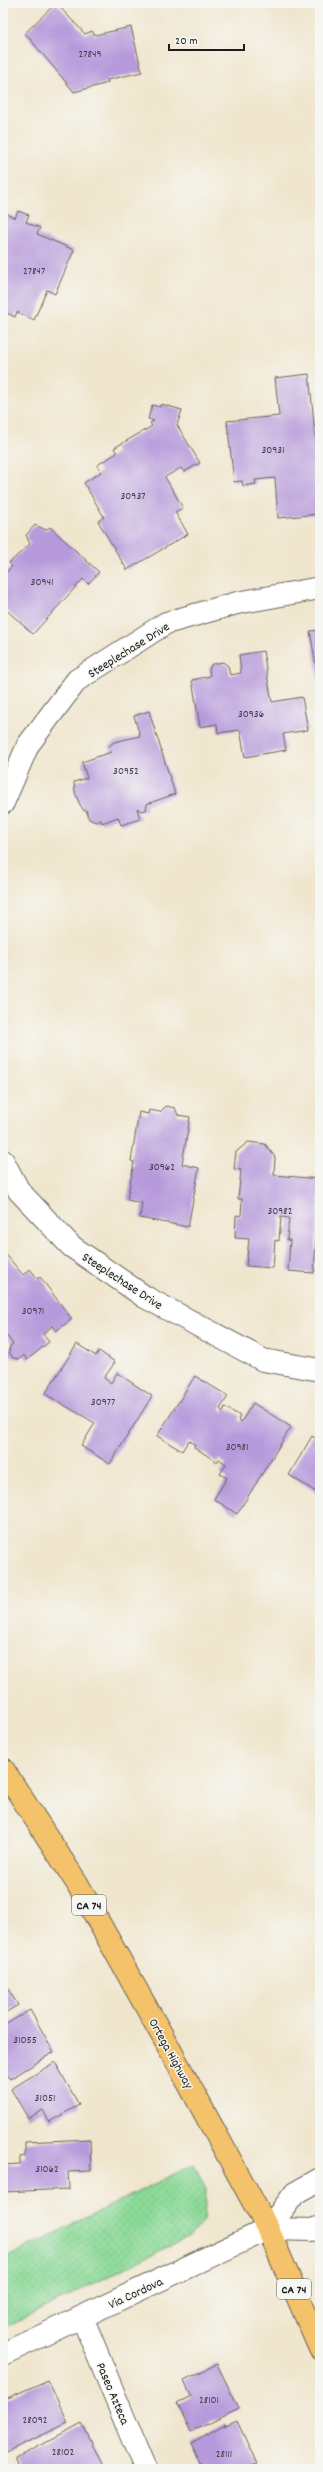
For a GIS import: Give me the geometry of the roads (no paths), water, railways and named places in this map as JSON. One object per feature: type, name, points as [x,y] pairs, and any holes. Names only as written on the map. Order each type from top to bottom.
[{"type":"main road","name":"Ortega Highway","points":[[3,1768],[77,1883],[268,2229],[320,2349]]},
{"type":"street","name":"Steeplechase Drive","points":[[3,803],[28,744],[77,680],[166,623],[237,603],[320,588]]},
{"type":"street","name":"Steeplechase Drive","points":[[3,1161],[19,1191],[71,1246],[145,1297],[263,1360],[320,1370]]},
{"type":"street","points":[[268,2229],[295,2193],[320,2179]]},
{"type":"street","points":[[268,2229],[312,2230],[320,2227]]},
{"type":"street","name":"Via Cordova","points":[[3,2354],[268,2229]]},
{"type":"street","name":"Paseo Azteca","points":[[82,2317],[145,2469]]}]
